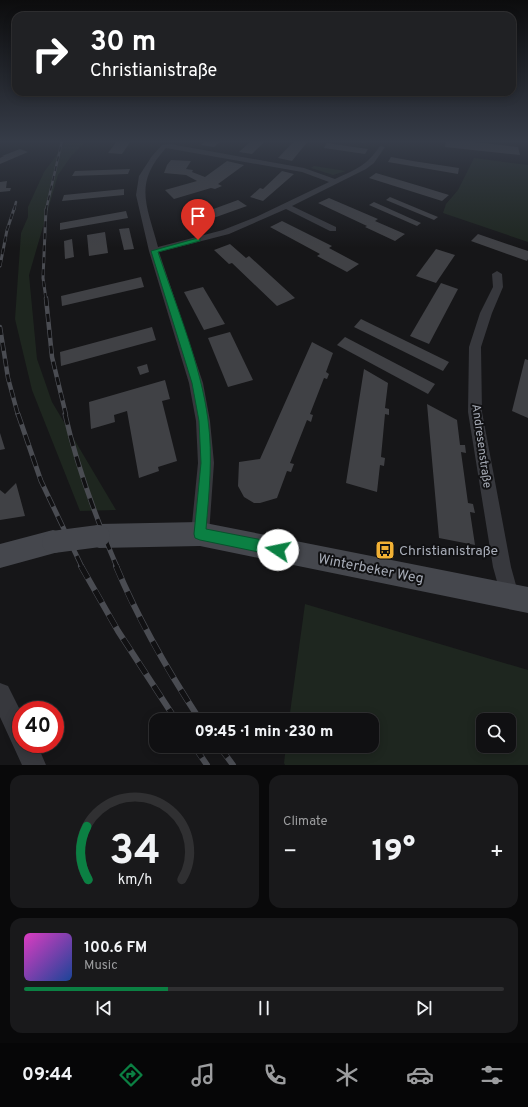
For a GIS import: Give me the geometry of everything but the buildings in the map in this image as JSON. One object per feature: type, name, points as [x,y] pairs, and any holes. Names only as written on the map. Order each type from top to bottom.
[{"type":"street","points":[[143,177],[140,195],[154,251],[196,383],[204,421],[206,463],[200,534]]},
{"type":"street","points":[[322,177],[336,182]]},
{"type":"street","points":[[154,251],[226,232],[286,206],[347,177]]},
{"type":"street","points":[[286,206],[334,229]]},
{"type":"street","name":"Andresenstraße","points":[[497,274],[498,287],[486,313],[475,347],[475,412],[502,567],[519,598]]},
{"type":"street","name":"Winterbeker Weg","points":[[0,556],[53,542],[99,536],[200,534],[519,598]]},
{"type":"street","points":[[0,694],[12,718]]},
{"type":"street","points":[[29,753],[34,765]]},
{"type":"shaded area","points":[[42,177],[58,177],[29,275],[37,359],[52,402],[116,510],[80,511],[32,390],[15,319],[21,233],[28,217],[28,207]]},
{"type":"shaded area","points":[[465,177],[528,177],[528,242],[443,213],[446,204],[458,190]]},
{"type":"shaded area","points":[[305,604],[528,670],[528,765],[285,765],[285,753],[379,753],[379,713],[290,713]]},
{"type":"railway","points":[[46,210],[54,177]]},
{"type":"railway","points":[[14,210],[16,202]]},
{"type":"railway","points":[[0,266],[7,230],[14,209]]},
{"type":"railway","points":[[46,209],[43,278],[46,299]]},
{"type":"railway","points":[[46,298],[52,357],[66,415]]},
{"type":"railway","points":[[0,327],[8,378],[18,415]]},
{"type":"railway","points":[[18,414],[41,481],[82,567]]},
{"type":"railway","points":[[65,414],[75,453],[88,492],[117,567]]},
{"type":"railway","points":[[81,566],[118,631],[171,713]]},
{"type":"railway","points":[[116,566],[134,606],[155,645],[196,713]]},
{"type":"railway","points":[[199,753],[207,765]]},
{"type":"railway","points":[[224,753],[233,765]]},
{"type":"place","name":"Christianistraße","points":[[385,550]]},
{"type":"route","points":[[198,240],[154,251],[184,341],[196,383],[204,421],[206,463],[200,534],[278,550]]}]
